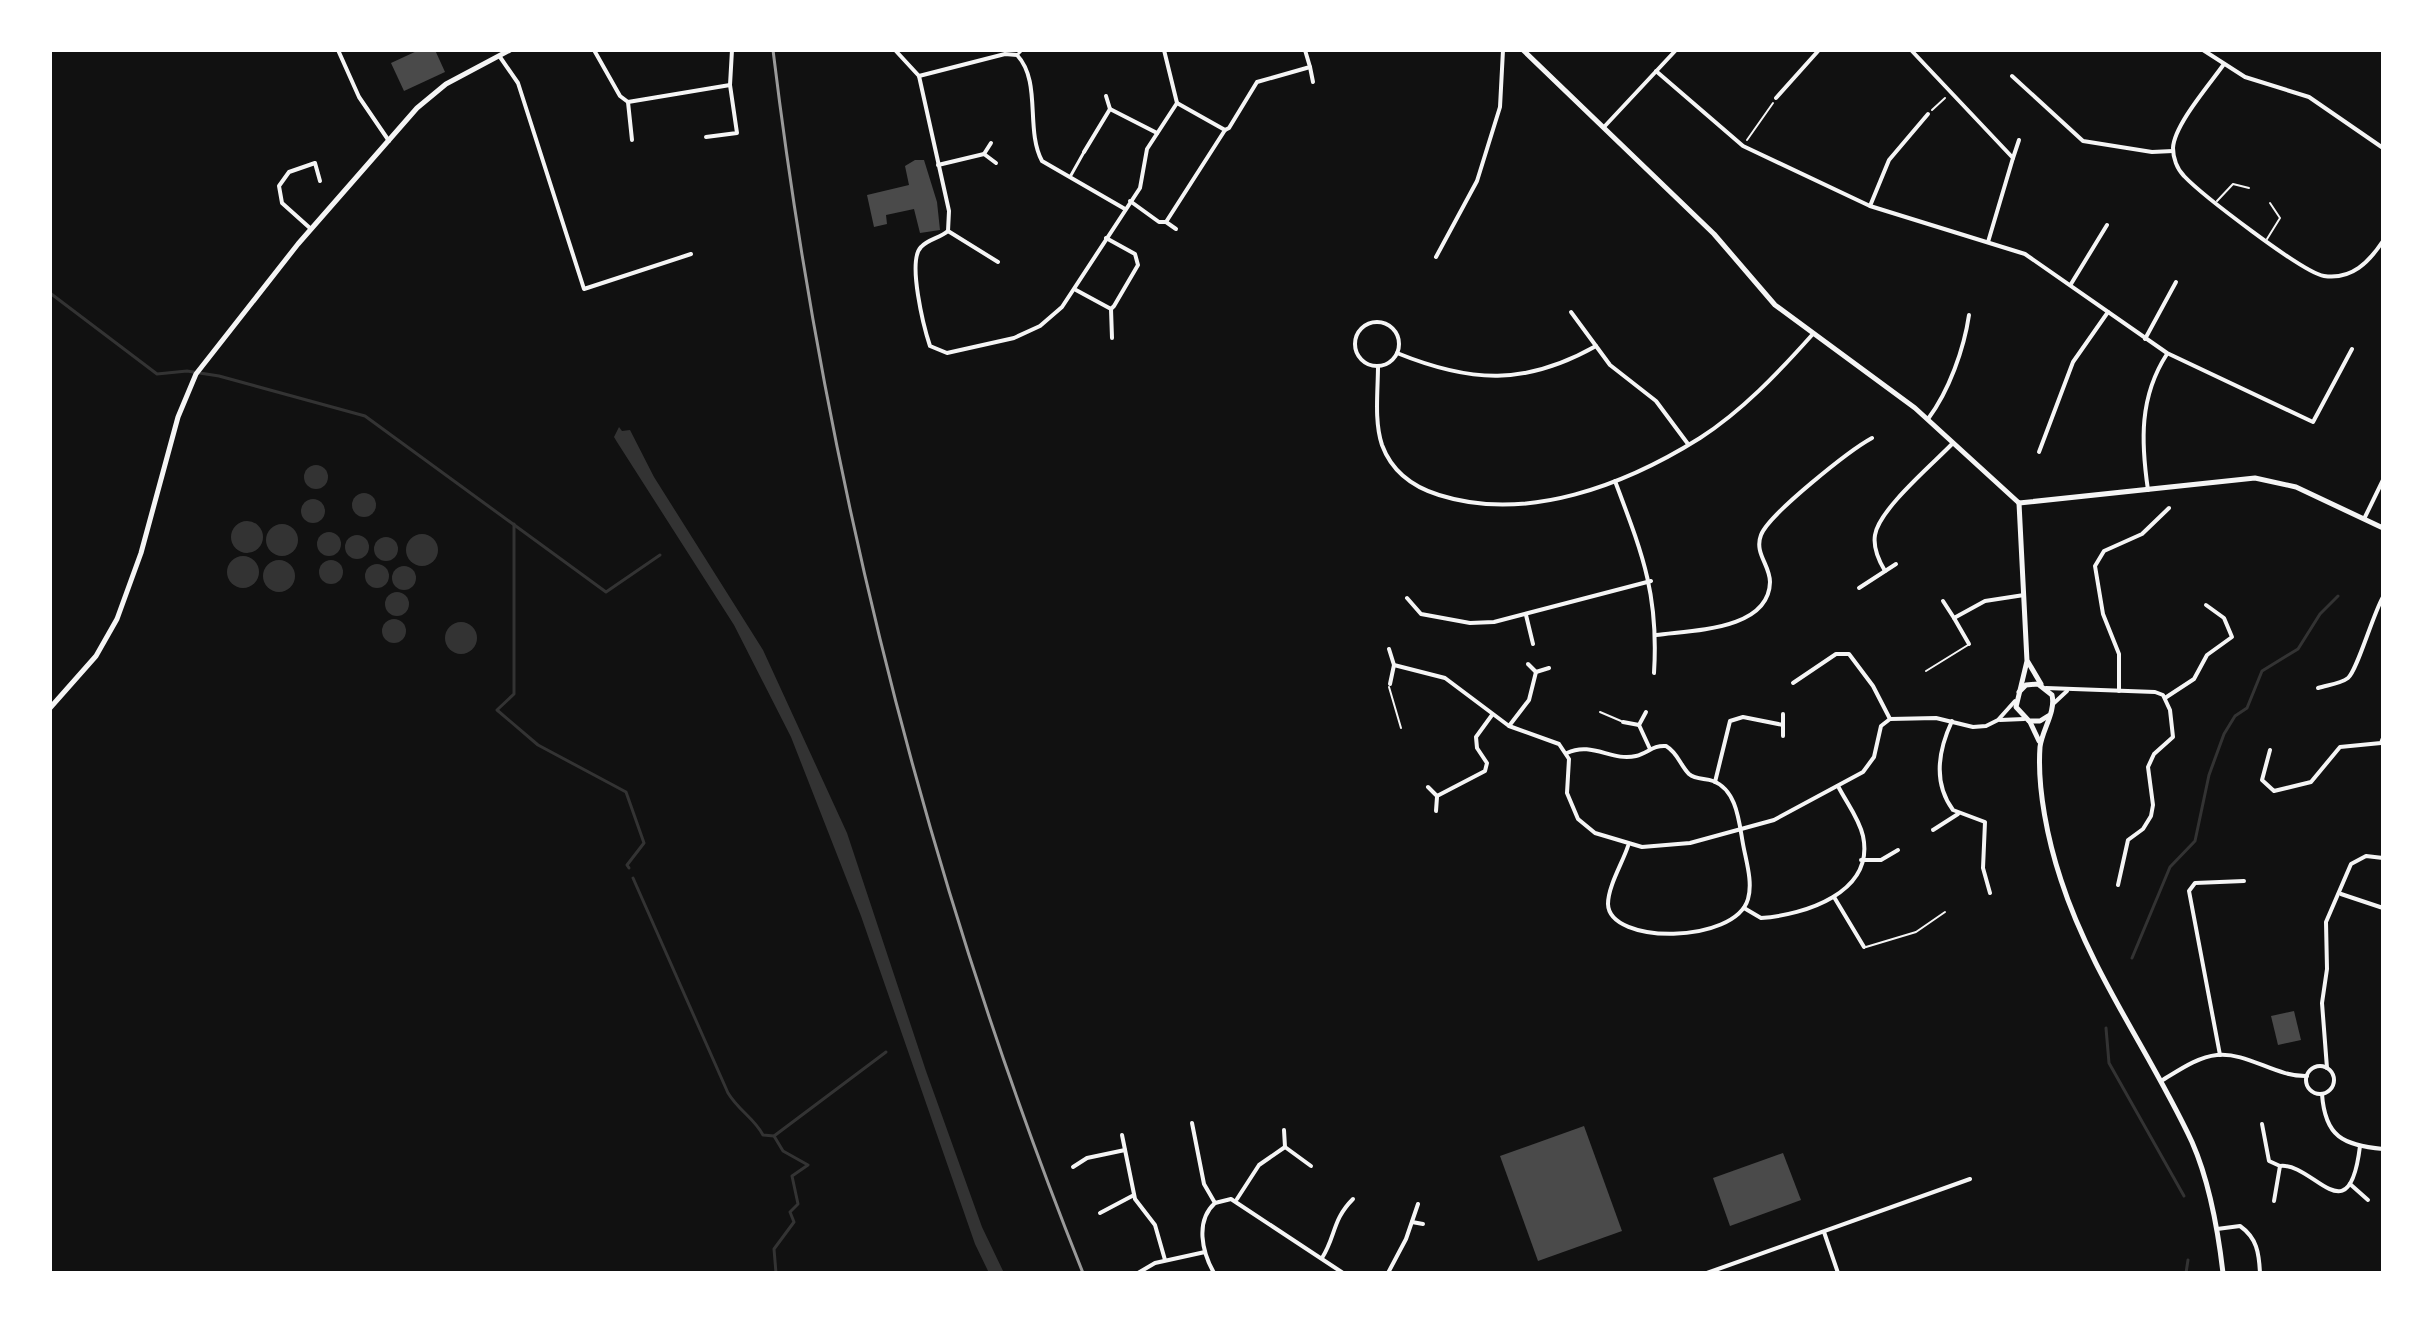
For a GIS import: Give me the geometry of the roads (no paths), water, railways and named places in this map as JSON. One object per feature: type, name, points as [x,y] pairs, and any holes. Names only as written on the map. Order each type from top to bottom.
[{"type":"street","points":[[338,50],[359,97],[389,141]]},
{"type":"street","points":[[50,708],[96,656],[117,619],[141,553],[178,417],[196,374],[311,229],[438,90],[510,50]]},
{"type":"street","points":[[594,50],[620,96],[628,102],[730,85]]},
{"type":"street","points":[[706,137],[737,133],[730,85],[732,50]]},
{"type":"street","points":[[895,50],[919,76],[951,221],[948,231],[921,246],[916,259],[924,326],[930,346],[935,351],[947,353],[1031,331],[1049,319],[1076,290],[1140,188],[1144,155],[1177,103]]},
{"type":"street","points":[[1164,50],[1177,103],[1225,130]]},
{"type":"street","points":[[1305,50],[1313,82]]},
{"type":"street","points":[[1436,257],[1477,181],[1500,107],[1503,50]]},
{"type":"street","points":[[1523,50],[1714,234],[1765,296],[1812,335],[1882,381],[2019,503],[2027,661],[2015,701],[1998,720]]},
{"type":"street","points":[[1604,127],[1676,50]]},
{"type":"street","points":[[1776,98],[1819,50]]},
{"type":"street","points":[[1911,50],[2013,158]]},
{"type":"street","points":[[2203,50],[2245,77],[2309,97],[2382,145]]},
{"type":"street","points":[[919,76],[1019,52],[1031,86],[1031,116],[1039,156],[1125,209]]},
{"type":"street","points":[[500,57],[518,83],[584,289],[691,254]]},
{"type":"street","points":[[2224,64],[2176,134],[2173,151],[2182,174],[2308,270],[2326,276],[2360,268],[2383,241]]},
{"type":"street","points":[[1166,222],[1257,82],[1310,67]]},
{"type":"street","points":[[1656,71],[1743,146],[1870,206],[2025,254],[2167,353],[2313,422],[2352,349]]},
{"type":"street","points":[[2012,76],[2083,141],[2152,152],[2173,151]]},
{"type":"street","points":[[1106,96],[1110,109],[1157,133]]},
{"type":"street","points":[[628,102],[632,140]]},
{"type":"street","points":[[1070,177],[1110,109]]},
{"type":"street","points":[[1870,206],[1889,160],[1928,114]]},
{"type":"street","points":[[1988,242],[2019,140]]},
{"type":"street","points":[[938,165],[984,154],[991,143]]},
{"type":"street","points":[[984,154],[996,163]]},
{"type":"street","points":[[311,229],[282,203],[279,186],[289,172],[315,163],[320,181]]},
{"type":"street","points":[[1130,201],[1159,222],[1166,222],[1176,229]]},
{"type":"street","points":[[2071,284],[2107,225]]},
{"type":"street","points":[[948,231],[998,262]]},
{"type":"street","points":[[1106,238],[1135,254],[1138,265],[1111,309],[1112,338]]},
{"type":"street","points":[[2145,339],[2176,282]]},
{"type":"street","points":[[1076,290],[1111,309]]},
{"type":"street","points":[[1571,312],[1618,372],[1656,401],[1688,445]]},
{"type":"street","points":[[2039,452],[2073,362],[2108,312]]},
{"type":"street","points":[[1928,419],[1938,406],[1966,335],[1969,315]]},
{"type":"street","points":[[1382,323],[1393,329],[1398,340],[1397,353],[1390,362],[1378,366],[1361,359],[1356,348],[1357,336],[1365,326],[1382,323]]},
{"type":"street","points":[[1378,366],[1383,446],[1399,472],[1426,491],[1466,502],[1524,503],[1556,499],[1615,481],[1688,445],[1753,396],[1812,335]]},
{"type":"street","points":[[1966,335],[1976,337]]},
{"type":"street","points":[[1397,353],[1459,373],[1497,377],[1542,371],[1596,346]]},
{"type":"street","points":[[2148,490],[2143,455],[2144,417],[2152,383],[2167,353]]},
{"type":"street","points":[[1656,635],[1715,629],[1760,607],[1768,597],[1770,582],[1759,548],[1766,525],[1855,447],[1872,438]]},
{"type":"street","points":[[1885,571],[1875,542],[1878,526],[1896,502],[1953,443]]},
{"type":"street","points":[[2019,503],[2225,479],[2267,480],[2296,487],[2383,528]]},
{"type":"street","points":[[2364,519],[2383,480]]},
{"type":"street","points":[[1615,481],[1651,581],[1656,635],[1654,673]]},
{"type":"street","points":[[2119,691],[2119,654],[2103,614],[2095,566],[2104,551],[2142,534],[2169,508]]},
{"type":"street","points":[[1859,588],[1896,564]]},
{"type":"street","points":[[1407,598],[1421,614],[1458,621],[1494,622],[1651,581]]},
{"type":"street","points":[[1954,618],[1985,601],[2024,595]]},
{"type":"street","points":[[2318,688],[2346,680],[2356,669],[2367,627],[2383,597]]},
{"type":"street","points":[[1943,601],[1969,644]]},
{"type":"street","points":[[2165,698],[2194,679],[2207,655],[2232,637],[2224,618],[2206,605]]},
{"type":"street","points":[[1526,615],[1533,644]]},
{"type":"street","points":[[1389,649],[1394,665],[1390,684]]},
{"type":"street","points":[[1793,683],[1836,654],[1849,654],[1873,686],[1890,719]]},
{"type":"street","points":[[2027,661],[2053,704]]},
{"type":"street","points":[[1528,664],[1536,672]]},
{"type":"street","points":[[1394,665],[1445,678],[1509,726],[1555,741],[1567,753],[1567,793],[1575,815],[1595,833],[1629,845],[1665,847],[1740,831],[1774,820],[1868,768],[1881,726],[1890,719],[1936,718],[1973,727],[1998,720],[2040,721],[2049,715]]},
{"type":"street","points":[[1536,672],[1549,668]]},
{"type":"street","points":[[1509,726],[1529,700],[1536,672]]},
{"type":"street","points":[[2019,692],[2029,684],[2067,691],[2155,692],[2165,698],[2173,723],[2173,737],[2154,754],[2148,767],[2153,805],[2151,816],[2143,829],[2128,840],[2118,885]]},
{"type":"street","points":[[2067,691],[2053,704],[2040,746],[2045,803],[2062,883],[2102,975],[2193,1145],[2216,1230],[2223,1273]]},
{"type":"street","points":[[2015,701],[2040,746]]},
{"type":"street","points":[[1639,725],[1646,712]]},
{"type":"street","points":[[1783,714],[1783,736]]},
{"type":"street","points":[[1437,796],[1485,771],[1487,763],[1477,748],[1476,737],[1492,715]]},
{"type":"street","points":[[1715,782],[1730,721],[1743,717],[1783,725]]},
{"type":"street","points":[[1952,721],[1945,741],[1939,780],[1947,801],[1958,814]]},
{"type":"street","points":[[1623,722],[1639,725]]},
{"type":"street","points":[[1639,725],[1650,749]]},
{"type":"street","points":[[2270,750],[2262,780],[2274,791],[2311,782],[2340,747],[2382,742]]},
{"type":"street","points":[[1567,753],[1584,747],[1636,756],[1650,749],[1669,748],[1691,775],[1715,782],[1729,794],[1750,885],[1744,908],[1719,926],[1684,934],[1647,931],[1615,919],[1609,909],[1609,898],[1629,845]]},
{"type":"street","points":[[1744,908],[1765,918],[1799,911],[1834,897],[1853,879],[1861,860],[1862,834],[1838,786]]},
{"type":"street","points":[[1428,787],[1437,796],[1436,811]]},
{"type":"street","points":[[1933,830],[1958,814],[1978,817],[1985,822],[1983,868],[1990,893]]},
{"type":"street","points":[[1861,860],[1881,860],[1898,850]]},
{"type":"street","points":[[2322,1094],[2331,1089],[2334,1082],[2327,1068],[2322,1003],[2327,969],[2325,930],[2341,894],[2348,868],[2355,860],[2366,856],[2383,858]]},
{"type":"street","points":[[2220,1055],[2188,900],[2189,891],[2195,883],[2244,881]]},
{"type":"street","points":[[2341,894],[2383,908]]},
{"type":"street","points":[[1834,897],[1864,947]]},
{"type":"street","points":[[2161,1081],[2200,1060],[2220,1055],[2235,1056],[2286,1075],[2307,1076],[2317,1067],[2327,1068]]},
{"type":"street","points":[[2307,1076],[2309,1087],[2322,1094]]},
{"type":"street","points":[[2322,1094],[2328,1124],[2347,1142],[2383,1149]]},
{"type":"street","points":[[1192,1123],[1204,1184],[1215,1203]]},
{"type":"street","points":[[2262,1124],[2269,1161],[2280,1166],[2294,1166],[2323,1189],[2339,1191],[2350,1184],[2360,1146]]},
{"type":"street","points":[[1284,1130],[1285,1147]]},
{"type":"street","points":[[1122,1135],[1134,1195],[1155,1225],[1165,1260]]},
{"type":"street","points":[[1237,1199],[1259,1165],[1285,1147]]},
{"type":"street","points":[[1285,1147],[1311,1166]]},
{"type":"street","points":[[1073,1167],[1087,1158],[1125,1150]]},
{"type":"street","points":[[2274,1201],[2280,1166]]},
{"type":"street","points":[[1707,1273],[1970,1179]]},
{"type":"street","points":[[2350,1184],[2368,1200]]},
{"type":"street","points":[[1100,1213],[1134,1195]]},
{"type":"street","points":[[1214,1273],[1205,1252],[1204,1220],[1215,1203],[1237,1199],[1343,1273]]},
{"type":"street","points":[[1322,1258],[1330,1245],[1335,1221],[1353,1199]]},
{"type":"street","points":[[1388,1273],[1418,1204]]},
{"type":"street","points":[[1412,1222],[1423,1224]]},
{"type":"street","points":[[2216,1230],[2240,1226],[2246,1230],[2256,1243],[2260,1273]]},
{"type":"street","points":[[1824,1232],[1838,1273]]},
{"type":"street","points":[[1138,1273],[1165,1260],[1205,1252]]},
{"type":"lane","points":[[2217,202],[2230,185],[2249,188]]},
{"type":"lane","points":[[2267,240],[2280,218],[2270,203]]},
{"type":"lane","points":[[1926,671],[1969,644]]},
{"type":"lane","points":[[1390,684],[1401,728]]},
{"type":"lane","points":[[1600,712],[1623,722]]},
{"type":"lane","points":[[1864,947],[1910,935],[1945,912]]},
{"type":"waterway","points":[[50,293],[157,374],[187,371],[219,376],[365,416],[606,592],[660,555]]},
{"type":"waterway","points":[[514,524],[514,694],[497,710],[538,745],[626,792],[644,843],[627,865],[629,868]]},
{"type":"waterway","points":[[2132,958],[2170,867],[2195,841],[2209,775],[2224,734],[2235,716],[2247,708],[2262,671],[2298,649],[2320,614],[2338,596]]},
{"type":"waterway","points":[[633,878],[728,1093],[763,1135],[774,1136],[783,1151],[808,1165],[792,1176],[798,1204],[790,1212],[794,1222],[774,1249],[776,1273]]},
{"type":"waterway","points":[[2106,1028],[2109,1063],[2184,1196]]},
{"type":"waterway","points":[[774,1136],[886,1052]]},
{"type":"waterway","points":[[2186,1273],[2188,1260]]},
{"type":"railway","points":[[773,50],[821,363],[852,518],[888,672],[929,824],[976,975],[1027,1125],[1083,1273]]}]
